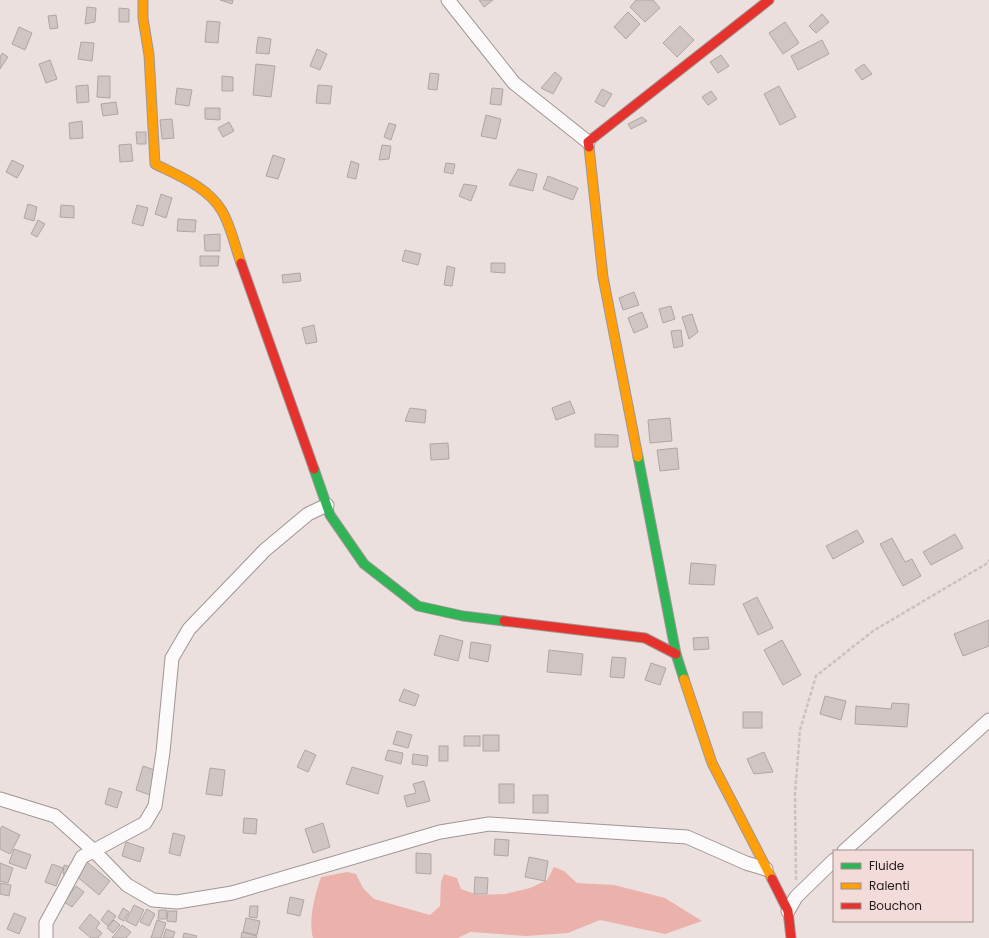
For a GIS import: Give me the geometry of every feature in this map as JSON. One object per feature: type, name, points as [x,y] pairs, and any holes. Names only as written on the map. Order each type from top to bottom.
[{"type":"street","points":[[143,0],[143,18],[149,55],[155,164],[205,190],[215,200],[223,212],[330,514],[364,564],[418,606],[463,616],[645,638],[676,654]]},
{"type":"street","points":[[448,0],[514,82],[588,142],[603,277],[676,654],[712,763],[788,911],[791,938]]},
{"type":"street","points":[[588,142],[769,0]]},
{"type":"street","points":[[46,938],[46,923],[82,857],[145,823],[155,806],[163,752],[172,658],[189,629],[264,550],[308,514],[327,504]]},
{"type":"street","points":[[845,850],[989,720]]},
{"type":"street","points":[[0,799],[55,816],[93,850],[127,885],[153,900],[177,902],[232,893],[440,832],[489,824],[687,837],[746,863],[766,869]]},
{"type":"street","points":[[788,911],[796,896],[833,861]]},
{"type":"path","points":[[796,896],[795,794],[800,737],[816,676],[873,630],[986,564],[989,560]]},
{"type":"shaded area","points":[[554,867],[564,871],[577,883],[614,885],[665,898],[702,921],[665,934],[600,920],[568,933],[526,936],[470,932],[458,938],[313,938],[311,923],[312,915],[321,877],[347,872],[356,874],[363,888],[374,899],[430,915],[440,906],[441,882],[444,874],[457,878],[461,889],[478,895],[505,894],[530,888],[547,880]]},
{"type":"building","points":[[220,0],[233,0],[232,4]]},
{"type":"building","points":[[479,0],[493,0],[484,7]]},
{"type":"building","points":[[636,0],[653,0],[660,8],[645,22],[630,7]]},
{"type":"building","points":[[87,7],[96,8],[95,22],[85,24]]},
{"type":"building","points":[[119,8],[129,9],[129,22],[119,22]]},
{"type":"building","points":[[628,12],[640,24],[626,39],[614,27]]},
{"type":"building","points":[[822,14],[829,22],[816,33],[809,26]]},
{"type":"building","points":[[56,15],[58,28],[50,29],[48,16]]},
{"type":"building","points":[[207,21],[220,22],[218,43],[205,42]]},
{"type":"building","points":[[785,22],[799,43],[783,54],[769,33]]},
{"type":"building","points":[[680,26],[694,40],[677,57],[663,43]]},
{"type":"building","points":[[19,27],[32,33],[25,50],[12,44]]},
{"type":"building","points":[[258,37],[271,39],[269,54],[256,53]]},
{"type":"building","points":[[822,40],[829,54],[798,70],[791,56]]},
{"type":"building","points":[[81,42],[94,43],[92,61],[78,59]]},
{"type":"building","points":[[317,49],[327,54],[320,70],[310,66]]},
{"type":"building","points":[[2,53],[8,57],[0,69],[0,57]]},
{"type":"building","points":[[721,55],[729,66],[718,73],[710,62]]},
{"type":"building","points":[[50,60],[57,79],[46,83],[39,64]]},
{"type":"building","points":[[256,64],[275,66],[271,97],[253,95]]},
{"type":"building","points":[[864,64],[872,74],[862,80],[855,70]]},
{"type":"building","points":[[555,72],[562,78],[553,94],[541,88]]},
{"type":"building","points":[[430,73],[439,74],[437,90],[428,89]]},
{"type":"building","points":[[98,76],[110,76],[110,98],[97,97]]},
{"type":"building","points":[[222,76],[233,77],[233,91],[222,91]]},
{"type":"building","points":[[88,85],[89,102],[77,103],[76,86]]},
{"type":"building","points":[[318,85],[332,86],[330,104],[316,103]]},
{"type":"building","points":[[779,86],[796,117],[780,125],[764,94]]},
{"type":"building","points":[[177,88],[192,90],[189,106],[175,104]]},
{"type":"building","points":[[492,88],[503,89],[501,105],[490,104]]},
{"type":"building","points":[[602,89],[612,94],[604,107],[595,102]]},
{"type":"building","points":[[711,91],[717,99],[708,105],[702,97]]},
{"type":"building","points":[[116,102],[118,114],[103,116],[101,104]]},
{"type":"building","points":[[205,108],[220,108],[220,120],[205,119]]},
{"type":"building","points":[[486,115],[501,119],[496,139],[481,136]]},
{"type":"building","points":[[642,117],[647,121],[631,129],[628,124]]},
{"type":"building","points":[[172,119],[174,138],[162,139],[160,120]]},
{"type":"building","points":[[82,121],[83,138],[70,139],[69,123]]},
{"type":"building","points":[[229,122],[234,131],[223,137],[218,128]]},
{"type":"building","points":[[389,123],[396,125],[391,140],[384,137]]},
{"type":"building","points":[[136,132],[146,132],[146,144],[137,144]]},
{"type":"building","points":[[131,144],[133,161],[120,162],[119,145]]},
{"type":"building","points":[[382,145],[391,146],[389,159],[379,160]]},
{"type":"building","points":[[273,155],[285,159],[278,179],[266,176]]},
{"type":"building","points":[[12,160],[24,166],[17,178],[6,172]]},
{"type":"building","points":[[351,161],[359,164],[356,179],[347,177]]},
{"type":"building","points":[[446,163],[455,164],[453,174],[444,172]]},
{"type":"building","points":[[518,169],[537,174],[533,191],[509,185]]},
{"type":"building","points":[[548,176],[578,188],[573,200],[543,189]]},
{"type":"building","points":[[464,184],[477,186],[471,201],[459,196]]},
{"type":"building","points":[[161,194],[172,198],[166,218],[155,214]]},
{"type":"building","points":[[28,204],[37,207],[34,221],[24,218]]},
{"type":"building","points":[[61,205],[74,206],[74,218],[60,217]]},
{"type":"building","points":[[137,205],[148,208],[143,226],[132,223]]},
{"type":"building","points":[[178,219],[196,220],[195,232],[177,231]]},
{"type":"building","points":[[38,220],[45,224],[37,237],[31,234]]},
{"type":"building","points":[[220,234],[220,251],[205,251],[204,235]]},
{"type":"building","points":[[405,250],[421,254],[418,265],[402,261]]},
{"type":"building","points":[[200,256],[219,256],[218,266],[200,266]]},
{"type":"building","points":[[491,263],[505,263],[505,273],[491,272]]},
{"type":"building","points":[[447,266],[455,268],[452,286],[444,285]]},
{"type":"building","points":[[300,273],[301,281],[283,283],[282,275]]},
{"type":"building","points":[[634,292],[639,305],[623,310],[619,298]]},
{"type":"building","points":[[671,306],[675,319],[663,323],[659,309]]},
{"type":"building","points":[[642,312],[648,327],[634,333],[628,318]]},
{"type":"building","points":[[692,314],[698,332],[689,339],[682,317]]},
{"type":"building","points":[[314,325],[317,342],[306,344],[302,328]]},
{"type":"building","points":[[681,330],[683,346],[674,348],[671,331]]},
{"type":"building","points":[[570,401],[575,413],[556,420],[552,408]]},
{"type":"building","points":[[410,408],[426,410],[425,423],[405,421]]},
{"type":"building","points":[[670,418],[672,441],[650,443],[648,420]]},
{"type":"building","points":[[595,434],[618,435],[618,447],[595,447]]},
{"type":"building","points":[[448,443],[449,459],[431,460],[430,444]]},
{"type":"building","points":[[677,448],[679,469],[660,471],[657,450]]},
{"type":"building","points":[[857,530],[864,542],[833,559],[826,546]]},
{"type":"building","points":[[955,534],[963,548],[931,565],[923,552]]},
{"type":"building","points":[[892,538],[905,562],[912,559],[921,576],[903,586],[880,544]]},
{"type":"building","points":[[691,563],[716,565],[714,585],[689,584]]},
{"type":"building","points":[[757,597],[773,628],[758,635],[743,604]]},
{"type":"building","points":[[989,620],[989,646],[963,656],[954,634]]},
{"type":"building","points":[[440,635],[463,641],[458,661],[434,655]]},
{"type":"building","points":[[708,637],[709,649],[694,650],[693,638]]},
{"type":"building","points":[[782,640],[801,675],[783,685],[764,650]]},
{"type":"building","points":[[471,642],[491,645],[488,662],[469,658]]},
{"type":"building","points":[[549,650],[583,654],[581,675],[547,672]]},
{"type":"building","points":[[612,657],[626,658],[624,678],[610,677]]},
{"type":"building","points":[[651,663],[666,668],[660,685],[645,680]]},
{"type":"building","points":[[404,689],[419,695],[415,706],[399,701]]},
{"type":"building","points":[[825,696],[846,701],[841,720],[820,714]]},
{"type":"building","points":[[892,703],[909,704],[907,727],[855,724],[856,706],[891,709]]},
{"type":"building","points":[[743,712],[762,712],[762,728],[743,728]]},
{"type":"building","points":[[397,731],[412,735],[408,748],[393,744]]},
{"type":"building","points":[[483,735],[499,735],[499,751],[483,751]]},
{"type":"building","points":[[464,736],[480,736],[480,746],[464,746]]},
{"type":"building","points":[[439,746],[448,746],[448,761],[439,761]]},
{"type":"building","points":[[305,750],[316,755],[308,772],[297,767]]},
{"type":"building","points":[[388,750],[403,753],[401,764],[385,760]]},
{"type":"building","points":[[764,752],[773,772],[754,774],[747,759]]},
{"type":"building","points":[[413,754],[428,756],[427,766],[412,764]]},
{"type":"building","points":[[143,766],[157,771],[150,795],[136,790]]},
{"type":"building","points":[[352,767],[383,776],[378,794],[346,784]]},
{"type":"building","points":[[210,768],[225,770],[222,796],[206,794]]},
{"type":"building","points":[[424,781],[430,801],[407,807],[404,796],[416,793],[413,784]]},
{"type":"building","points":[[499,784],[514,784],[514,803],[499,803]]},
{"type":"building","points":[[109,788],[122,792],[117,808],[105,804]]},
{"type":"building","points":[[533,795],[548,795],[548,813],[533,813]]},
{"type":"building","points":[[244,818],[257,819],[256,834],[243,833]]},
{"type":"building","points":[[323,823],[330,847],[313,853],[305,829]]},
{"type":"building","points":[[2,826],[20,835],[10,854],[0,849],[0,830]]},
{"type":"building","points":[[173,833],[185,836],[180,856],[169,853]]},
{"type":"building","points":[[495,839],[509,840],[508,856],[494,855]]},
{"type":"building","points":[[126,842],[144,848],[140,862],[122,856]]},
{"type":"building","points":[[14,849],[31,855],[26,869],[9,863]]},
{"type":"building","points":[[416,853],[431,854],[431,874],[416,873]]},
{"type":"building","points":[[529,857],[548,861],[545,881],[525,877]]},
{"type":"building","points":[[87,862],[110,881],[99,895],[75,875]]},
{"type":"building","points":[[0,863],[13,868],[8,883],[0,881]]},
{"type":"building","points":[[52,864],[63,868],[56,886],[45,882]]},
{"type":"building","points":[[64,865],[71,867],[70,876],[63,874]]},
{"type":"building","points":[[475,877],[488,878],[487,894],[474,894]]},
{"type":"building","points":[[0,883],[11,885],[9,896],[0,894]]},
{"type":"building","points":[[76,886],[84,892],[72,907],[64,902]]},
{"type":"building","points":[[290,897],[304,900],[300,916],[287,913]]},
{"type":"building","points":[[134,905],[144,910],[136,926],[126,921]]},
{"type":"building","points":[[250,906],[258,906],[257,918],[249,917]]},
{"type":"building","points":[[123,908],[129,912],[124,921],[118,918]]},
{"type":"building","points":[[147,909],[155,914],[149,926],[140,922]]},
{"type":"building","points":[[108,910],[116,916],[108,926],[101,920]]},
{"type":"building","points":[[159,910],[167,910],[166,919],[158,919]]},
{"type":"building","points":[[168,911],[177,911],[176,922],[167,921]]},
{"type":"building","points":[[14,913],[26,918],[19,934],[7,929]]},
{"type":"building","points":[[90,914],[100,923],[96,928],[102,933],[98,938],[91,938],[79,928]]},
{"type":"building","points":[[246,918],[260,921],[257,935],[243,932]]},
{"type":"building","points":[[114,920],[120,925],[113,933],[107,928]]},
{"type":"building","points":[[157,920],[166,923],[161,938],[151,938]]},
{"type":"building","points":[[122,925],[131,932],[126,938],[112,938]]},
{"type":"building","points":[[166,929],[175,932],[173,938],[163,938]]},
{"type":"building","points":[[242,932],[257,936],[256,938],[241,938]]},
{"type":"building","points":[[184,933],[197,936],[196,938],[183,938]]},
{"type":"traffic: fast","points":[[638,457],[676,654],[684,679]]},
{"type":"traffic: fast","points":[[314,469],[330,515],[364,564],[418,606],[463,616],[504,621]]},
{"type":"traffic: slow","points":[[143,0],[143,18],[149,55],[155,164],[192,183],[209,195],[216,203],[228,223],[241,263]]},
{"type":"traffic: slow","points":[[589,147],[603,277],[638,457]]},
{"type":"traffic: slow","points":[[684,679],[712,763],[772,879]]},
{"type":"traffic: jam","points":[[589,147],[588,142],[769,0]]},
{"type":"traffic: jam","points":[[241,263],[314,469]]},
{"type":"traffic: jam","points":[[504,621],[645,638],[676,654]]},
{"type":"traffic: jam","points":[[772,879],[788,911],[791,938]]}]
